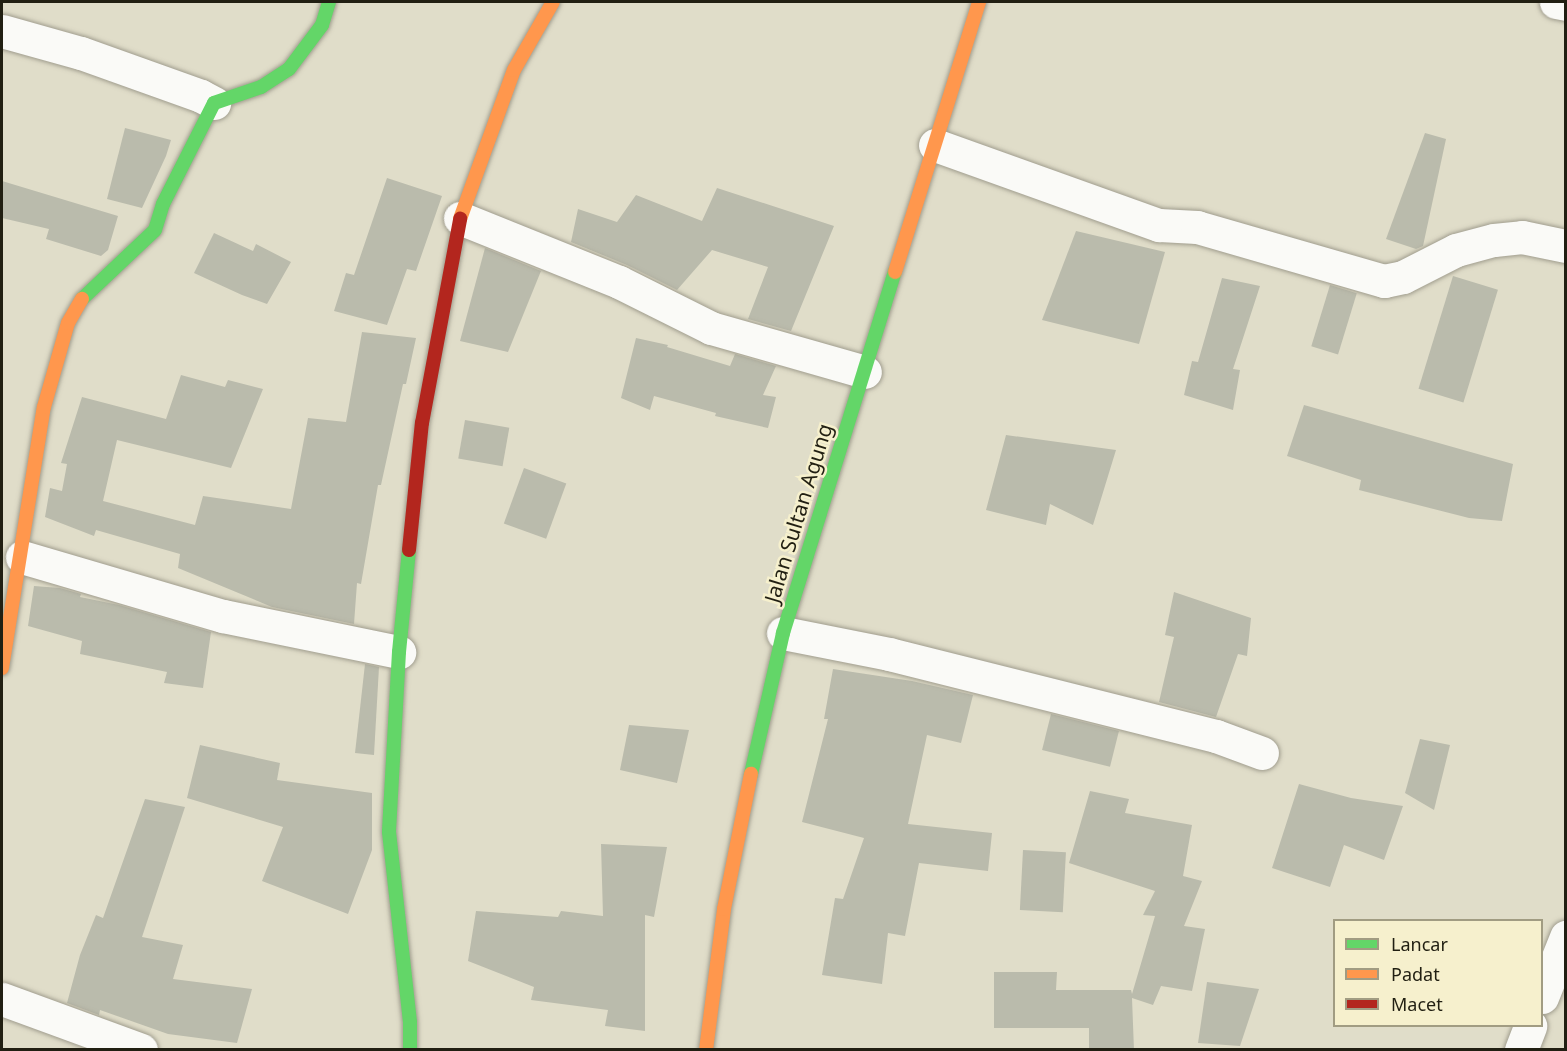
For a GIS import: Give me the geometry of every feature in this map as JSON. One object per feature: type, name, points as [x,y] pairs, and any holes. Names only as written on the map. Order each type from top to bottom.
[{"type":"main road","points":[[2,668],[22,557],[44,407],[68,323],[83,297],[146,241],[155,230],[163,204],[214,103],[261,87],[283,74],[322,25],[329,2]]},
{"type":"main road","points":[[410,1050],[410,1023],[389,832],[399,652],[422,423],[471,222],[514,70],[553,2]]},
{"type":"main road","name":"Jalan Sultan Agung","points":[[706,1050],[724,909],[757,743],[783,633],[980,2]]},
{"type":"street","points":[[1556,2],[1566,4]]},
{"type":"street","points":[[2,31],[81,53],[201,96],[214,103]]},
{"type":"street","points":[[935,145],[1159,225],[1197,227],[1384,280],[1403,277],[1456,250],[1494,240],[1522,237],[1566,246]]},
{"type":"street","points":[[471,222],[619,282],[711,328],[865,372]]},
{"type":"street","points":[[22,557],[223,616],[399,652]]},
{"type":"street","points":[[783,633],[889,654],[1216,736],[1263,753]]},
{"type":"street","points":[[1543,994],[1566,937]]},
{"type":"street","points":[[2,999],[141,1050]]},
{"type":"street","points":[[1521,1050],[1530,1027]]},
{"type":"building","points":[[125,128],[171,140],[142,208],[107,199]]},
{"type":"building","points":[[1425,133],[1446,139],[1423,246],[1416,249],[1386,239]]},
{"type":"building","points":[[387,178],[442,196],[416,271],[407,269],[387,325],[334,311],[346,273],[354,275]]},
{"type":"building","points":[[2,181],[118,216],[108,250],[101,256],[46,239],[49,229],[2,218]]},
{"type":"building","points":[[717,188],[834,226],[791,331],[748,319],[768,267],[712,250],[677,290],[627,265],[571,242],[578,209],[617,222],[636,195],[702,221]]},
{"type":"building","points":[[1076,231],[1165,252],[1139,344],[1042,320]]},
{"type":"building","points":[[214,233],[253,251],[256,244],[291,262],[267,304],[194,273]]},
{"type":"building","points":[[485,248],[541,271],[508,352],[460,341]]},
{"type":"building","points":[[1453,276],[1498,290],[1463,403],[1419,389]]},
{"type":"building","points":[[1222,278],[1260,286],[1233,369],[1240,370],[1233,410],[1184,395],[1192,361],[1198,362]]},
{"type":"building","points":[[1330,285],[1357,293],[1338,354],[1311,346]]},
{"type":"building","points":[[362,332],[416,338],[406,384],[403,384],[381,485],[378,485],[361,584],[357,583],[354,624],[272,607],[178,568],[180,554],[96,530],[94,536],[45,517],[50,488],[62,491],[67,464],[61,463],[82,397],[166,419],[181,375],[225,387],[228,380],[263,389],[231,468],[117,440],[103,501],[195,525],[203,496],[291,509],[308,418],[346,422]]},
{"type":"building","points":[[636,338],[668,345],[667,347],[730,366],[735,354],[776,366],[763,395],[776,397],[768,428],[715,416],[716,413],[654,396],[650,410],[621,398]]},
{"type":"building","points":[[1304,405],[1513,464],[1502,521],[1469,518],[1359,490],[1361,480],[1287,456]]},
{"type":"building","points":[[465,420],[509,428],[503,466],[458,458]]},
{"type":"building","points":[[1006,435],[1116,450],[1093,525],[1050,504],[1046,525],[986,510]]},
{"type":"building","points":[[524,468],[566,483],[546,539],[504,523]]},
{"type":"building","points":[[34,586],[60,588],[81,594],[80,597],[119,605],[211,632],[203,688],[164,683],[167,672],[80,654],[82,641],[28,626]]},
{"type":"building","points":[[1174,592],[1251,618],[1247,656],[1238,654],[1216,717],[1159,702],[1174,637],[1165,635]]},
{"type":"building","points":[[365,664],[379,667],[374,755],[355,753]]},
{"type":"building","points":[[833,669],[912,681],[973,695],[961,743],[927,735],[908,824],[992,833],[988,871],[919,863],[905,936],[888,933],[882,984],[822,975],[835,898],[843,899],[864,838],[802,822],[828,719],[824,719]]},
{"type":"building","points":[[1051,714],[1119,731],[1110,767],[1042,750]]},
{"type":"building","points":[[629,725],[689,730],[677,783],[620,770]]},
{"type":"building","points":[[1420,739],[1450,745],[1434,810],[1405,793]]},
{"type":"building","points":[[200,745],[280,763],[277,780],[372,793],[372,850],[348,914],[262,881],[283,827],[187,798]]},
{"type":"building","points":[[1299,784],[1351,798],[1403,806],[1384,860],[1344,845],[1330,887],[1272,868]]},
{"type":"building","points":[[1090,791],[1129,799],[1125,813],[1192,825],[1183,876],[1202,881],[1184,926],[1205,929],[1192,991],[1161,986],[1153,1005],[1132,998],[1134,1050],[1089,1050],[1089,1028],[994,1028],[994,972],[1057,972],[1056,990],[1131,990],[1132,994],[1155,916],[1143,915],[1155,891],[1069,863]]},
{"type":"building","points":[[145,799],[185,807],[142,937],[183,945],[173,979],[252,989],[237,1043],[168,1034],[100,1010],[99,1015],[67,1003],[80,955],[96,915],[103,918]]},
{"type":"building","points":[[601,844],[667,847],[654,917],[645,915],[645,1031],[605,1026],[608,1010],[531,1000],[534,987],[468,961],[476,911],[558,917],[561,911],[603,916]]},
{"type":"building","points":[[1023,850],[1066,852],[1063,912],[1020,910]]},
{"type":"building","points":[[1207,982],[1259,989],[1240,1046],[1198,1043]]},
{"type":"traffic: fast","points":[[82,299],[155,230],[163,204],[214,103],[261,87],[289,69],[322,25],[329,2]]},
{"type":"traffic: fast","points":[[751,774],[783,633],[895,272]]},
{"type":"traffic: fast","points":[[409,550],[399,652],[389,832],[410,1023],[410,1050]]},
{"type":"traffic: slow","points":[[460,219],[514,70],[553,2]]},
{"type":"traffic: slow","points":[[895,272],[979,2]]},
{"type":"traffic: slow","points":[[2,668],[44,407],[68,323],[82,299]]},
{"type":"traffic: slow","points":[[706,1050],[724,909],[751,774]]},
{"type":"traffic: jam","points":[[409,550],[422,423],[460,219]]}]
